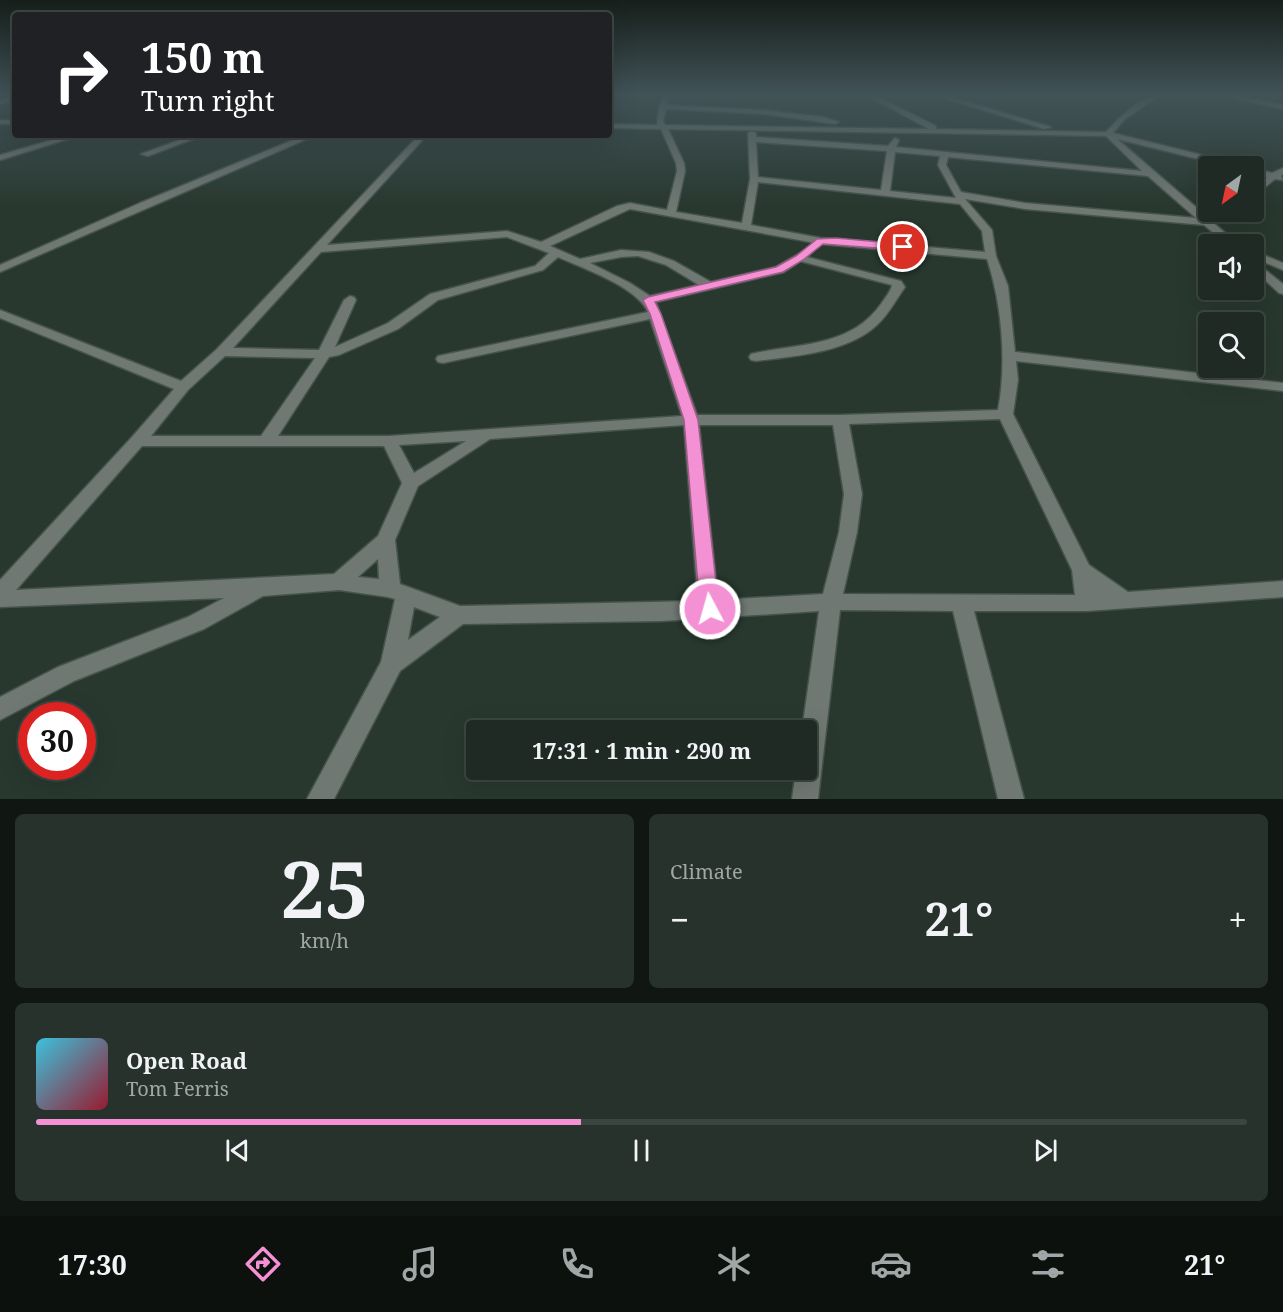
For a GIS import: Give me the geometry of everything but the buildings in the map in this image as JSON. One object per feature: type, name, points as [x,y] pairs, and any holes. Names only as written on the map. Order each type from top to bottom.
[{"type":"street","points":[[666,132],[680,163],[681,171],[671,213]]},
{"type":"street","points":[[745,132],[752,136],[1150,174]]},
{"type":"street","points":[[752,136],[759,132]]},
{"type":"street","points":[[885,193],[891,149],[899,132]]},
{"type":"street","points":[[1036,132],[1108,134],[1198,157]]},
{"type":"street","points":[[1108,134],[1198,215]]},
{"type":"street","points":[[746,227],[754,178],[752,136]]},
{"type":"street","points":[[0,158],[67,138]]},
{"type":"street","points":[[145,154],[191,138]]},
{"type":"street","points":[[0,269],[163,196],[305,138]]},
{"type":"street","points":[[0,594],[138,441],[183,387],[222,352],[420,138]]},
{"type":"street","points":[[944,155],[942,165],[962,199],[987,230],[991,256],[1002,286],[1011,380],[1005,414],[1082,570],[1087,603]]},
{"type":"street","points":[[1264,184],[1283,171]]},
{"type":"street","points":[[1264,174],[1283,179]]},
{"type":"street","points":[[754,178],[885,193],[1198,220]]},
{"type":"street","points":[[540,247],[625,206],[821,242],[836,241],[991,256]]},
{"type":"street","points":[[1206,222],[1221,234]]},
{"type":"street","points":[[315,249],[491,234],[520,237],[629,287],[648,300],[655,314],[691,420],[710,609]]},
{"type":"street","points":[[648,300],[780,270],[821,242]]},
{"type":"street","points":[[577,263],[626,253],[637,253],[678,267],[709,286]]},
{"type":"street","points":[[222,352],[325,354],[393,326],[434,297],[539,268],[556,254]]},
{"type":"street","points":[[756,357],[807,349],[852,335],[871,324],[899,287],[897,283],[800,258]]},
{"type":"street","points":[[1264,258],[1283,267]]},
{"type":"street","points":[[1264,273],[1283,290]]},
{"type":"street","points":[[266,441],[325,354],[338,331],[350,300]]},
{"type":"street","points":[[0,314],[183,387]]},
{"type":"street","points":[[443,359],[655,314]]},
{"type":"street","points":[[1010,356],[1283,387]]},
{"type":"street","points":[[138,441],[388,441],[691,420],[840,420],[1005,414]]},
{"type":"street","points":[[806,799],[831,602],[848,532],[853,494],[840,420]]},
{"type":"street","points":[[339,582],[386,540],[411,483],[484,436]]},
{"type":"street","points":[[388,441],[411,483]]},
{"type":"street","points":[[320,799],[392,664],[398,592],[386,540]]},
{"type":"street","points":[[1082,570],[1125,601]]},
{"type":"street","points":[[0,599],[258,588],[339,582],[398,592],[459,615],[662,612],[831,602],[1087,603],[1283,588]]},
{"type":"street","points":[[0,709],[66,674],[196,623],[258,588]]},
{"type":"street","points":[[962,603],[1011,799]]},
{"type":"street","points":[[392,664],[459,615]]},
{"type":"route","points":[[710,609],[691,420],[655,314],[648,300],[780,270],[821,242],[836,241],[903,247]]}]
